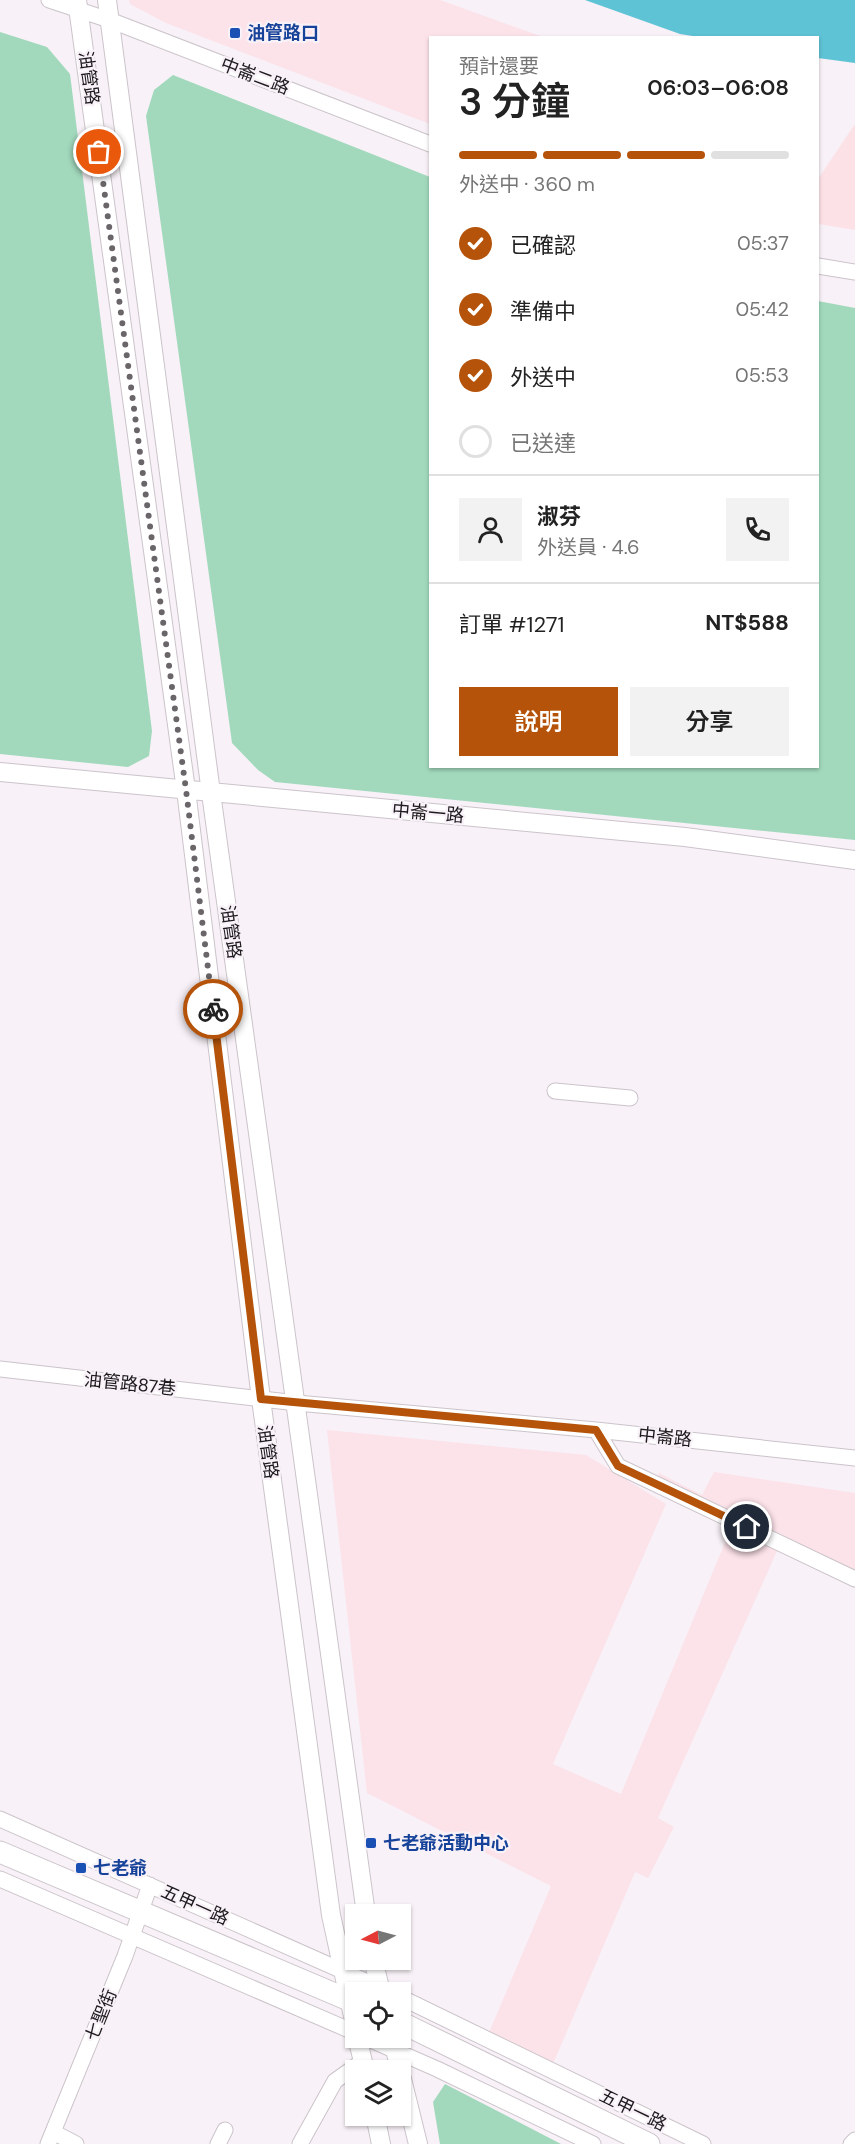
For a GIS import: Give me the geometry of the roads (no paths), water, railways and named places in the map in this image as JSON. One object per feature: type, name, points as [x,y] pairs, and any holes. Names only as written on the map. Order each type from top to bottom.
[{"type":"main road","name":"五甲一路","points":[[0,1852],[345,1999]]},
{"type":"main road","name":"五甲一路","points":[[411,2027],[648,2144]]},
{"type":"street","name":"中崙二路","points":[[49,0],[78,5],[112,21],[429,144]]},
{"type":"street","name":"油管路","points":[[107,0],[112,21],[211,793],[365,1904]]},
{"type":"street","name":"油管路","points":[[78,5],[186,790],[261,1399],[332,1915],[346,1982]]},
{"type":"street","points":[[819,266],[855,272]]},
{"type":"street","name":"中崙一路","points":[[0,771],[685,837],[855,860]]},
{"type":"street","points":[[555,1091],[630,1098]]},
{"type":"street","name":"油管路87巷","points":[[0,1369],[261,1399]]},
{"type":"street","name":"中崙路","points":[[261,1399],[596,1430],[855,1458]]},
{"type":"street","points":[[596,1430],[618,1466],[855,1578]]},
{"type":"street","name":"五甲一路","points":[[0,1819],[367,1982]]},
{"type":"street","points":[[0,1879],[345,2028]]},
{"type":"street","name":"七聖街","points":[[51,2138],[150,1885]]},
{"type":"street","name":"五甲一路","points":[[411,2001],[703,2144]]},
{"type":"street","points":[[381,2048],[397,2058],[436,2069],[593,2144]]},
{"type":"street","points":[[397,2058],[418,2144]]},
{"type":"street","points":[[300,2144],[335,2081],[345,2076]]},
{"type":"street","points":[[377,2126],[381,2144]]},
{"type":"street","points":[[218,2144],[225,2130]]},
{"type":"street","points":[[51,2138],[76,2144]]},
{"type":"street","points":[[851,2144],[855,2140]]},
{"type":"water","points":[[585,0],[855,0],[855,63],[819,58],[819,36],[693,36],[680,34]]},
{"type":"place","name":"油管路口","points":[[235,33]]},
{"type":"place","name":"七老爺活動中心","points":[[371,1843]]},
{"type":"place","name":"七老爺","points":[[81,1868]]}]
